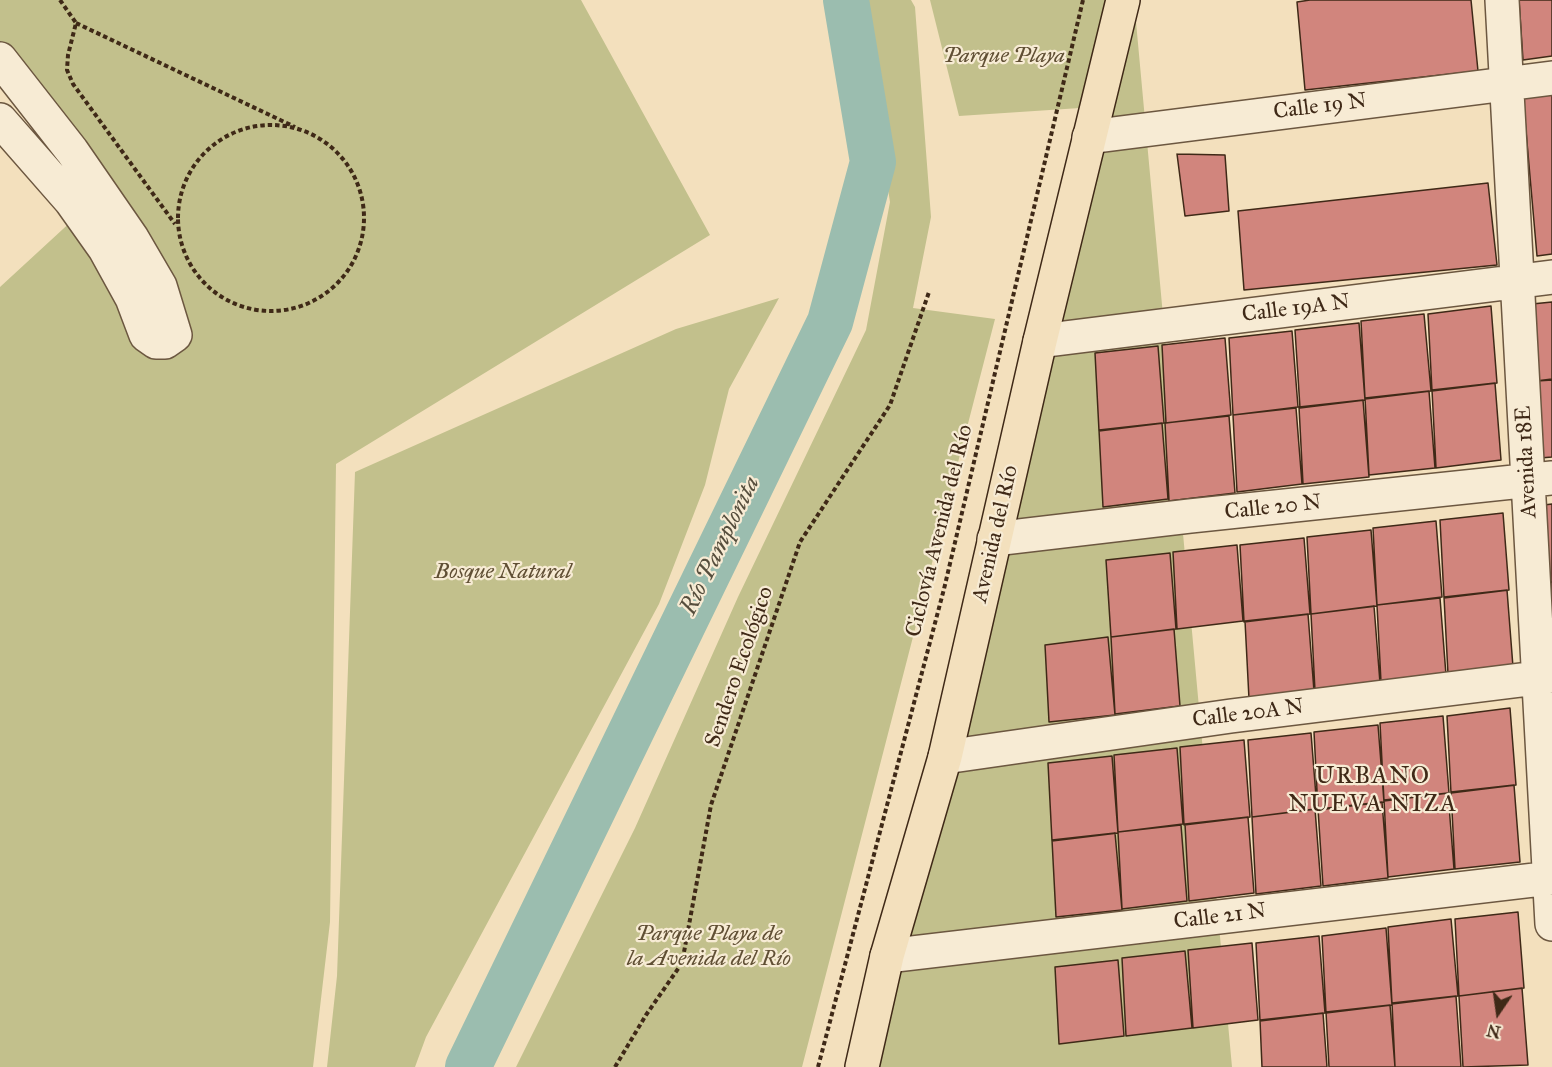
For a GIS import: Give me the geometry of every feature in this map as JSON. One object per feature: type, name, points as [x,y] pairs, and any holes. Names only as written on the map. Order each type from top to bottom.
[{"type":"main road","name":"Avenida del Río","points":[[862,1067],[887,956],[945,757],[1040,341],[1123,0]]},
{"type":"street","name":"Avenida 18E","points":[[1502,0],[1517,281],[1540,479],[1552,924]]},
{"type":"street","points":[[0,59],[42,112],[98,187],[160,286],[175,335],[165,342],[156,342],[146,335],[132,298],[105,249],[71,201],[5,136],[42,112]]},
{"type":"street","name":"Calle 19 N","points":[[1089,137],[1552,78]]},
{"type":"street","name":"Calle 19A N","points":[[1040,341],[1552,277]]},
{"type":"street","name":"Calle 20 N","points":[[994,539],[1540,479]]},
{"type":"street","name":"Calle 20A N","points":[[945,757],[1231,716],[1545,677]]},
{"type":"street","name":"Calle 21 N","points":[[887,956],[1551,878]]},
{"type":"path","points":[[60,0],[76,23],[326,143],[349,167],[362,196],[364,227],[356,258],[338,284],[313,303],[282,312],[252,309],[224,297],[201,279],[184,252],[176,225],[73,84],[67,70],[68,55],[76,23]]},
{"type":"path","name":"Ciclovía Avenida del Río","points":[[818,1067],[944,589],[1083,0]]},
{"type":"path","points":[[176,225],[178,195],[191,167],[212,145],[238,130],[268,125],[298,129]]},
{"type":"path","name":"Sendero Ecológico","points":[[617,1066],[646,1015],[682,963],[711,805],[800,542],[890,405],[929,292]]},
{"type":"green space","points":[[0,0],[581,0],[710,235],[336,464],[330,922],[313,1067],[0,1067],[0,287],[113,183],[0,49]]},
{"type":"green space","name":"Parque Playa de la Avenida del Río","points":[[859,0],[911,0],[915,7],[931,217],[913,308],[995,319],[802,1067],[516,1067],[635,828],[738,597],[866,330],[890,202]]},
{"type":"green space","name":"Parque Playa","points":[[930,0],[1108,0],[1080,108],[959,116]]},
{"type":"green space","points":[[1134,0],[1232,1067],[855,1067]]},
{"type":"green space","name":"Bosque Natural","points":[[779,298],[729,389],[705,485],[659,604],[426,1037],[415,1067],[327,1067],[337,976],[355,472],[676,329]]},
{"type":"building","points":[[1310,0],[1471,0],[1478,71],[1305,90],[1297,2]]},
{"type":"building","points":[[1519,0],[1552,0],[1552,56],[1523,60]]},
{"type":"building","points":[[1552,93],[1552,254],[1537,256],[1523,97]]},
{"type":"building","points":[[1177,154],[1225,155],[1229,211],[1185,216]]},
{"type":"building","points":[[1488,183],[1497,265],[1244,290],[1238,211]]},
{"type":"building","points":[[1552,302],[1552,380],[1537,381],[1532,304]]},
{"type":"building","points":[[1491,306],[1497,383],[1432,391],[1428,314]]},
{"type":"building","points":[[1424,314],[1431,391],[1365,399],[1361,321]]},
{"type":"building","points":[[1359,323],[1365,400],[1300,408],[1295,330]]},
{"type":"building","points":[[1292,331],[1298,407],[1233,415],[1229,338]]},
{"type":"building","points":[[1225,338],[1231,415],[1166,423],[1162,345]]},
{"type":"building","points":[[1158,346],[1164,423],[1099,431],[1095,353]]},
{"type":"building","points":[[1552,379],[1552,457],[1540,458],[1536,381]]},
{"type":"building","points":[[1495,383],[1501,460],[1436,468],[1432,390]]},
{"type":"building","points":[[1429,391],[1435,468],[1369,475],[1365,398]]},
{"type":"building","points":[[1363,400],[1369,477],[1303,484],[1299,407]]},
{"type":"building","points":[[1296,408],[1302,484],[1237,492],[1233,415]]},
{"type":"building","points":[[1229,416],[1235,493],[1169,501],[1165,423]]},
{"type":"building","points":[[1162,423],[1168,499],[1103,507],[1099,430]]},
{"type":"building","points":[[1552,504],[1552,582],[1548,583],[1544,505]]},
{"type":"building","points":[[1503,513],[1509,590],[1444,598],[1440,520]]},
{"type":"building","points":[[1436,521],[1442,597],[1377,605],[1373,528]]},
{"type":"building","points":[[1371,530],[1377,606],[1311,614],[1307,537]]},
{"type":"building","points":[[1304,538],[1310,614],[1244,622],[1240,545]]},
{"type":"building","points":[[1237,545],[1243,621],[1177,629],[1173,552]]},
{"type":"building","points":[[1170,553],[1176,629],[1111,637],[1106,560]]},
{"type":"building","points":[[1549,582],[1552,582],[1552,647]]},
{"type":"building","points":[[1507,590],[1513,667],[1448,674],[1444,597]]},
{"type":"building","points":[[1440,598],[1446,675],[1381,682],[1377,605]]},
{"type":"building","points":[[1374,606],[1380,683],[1315,691],[1311,614]]},
{"type":"building","points":[[1308,614],[1314,691],[1249,699],[1245,621]]},
{"type":"building","points":[[1174,629],[1180,706],[1115,714],[1111,637]]},
{"type":"building","points":[[1108,637],[1115,715],[1049,722],[1045,645]]},
{"type":"building","points":[[1510,708],[1516,785],[1451,793],[1447,716]]},
{"type":"building","points":[[1443,716],[1449,793],[1384,801],[1380,723]]},
{"type":"building","points":[[1378,725],[1384,802],[1318,810],[1314,732]]},
{"type":"building","points":[[1311,733],[1317,809],[1252,817],[1248,740]]},
{"type":"building","points":[[1244,740],[1250,817],[1184,825],[1180,747]]},
{"type":"building","points":[[1177,748],[1183,824],[1118,832],[1114,755]]},
{"type":"building","points":[[1112,756],[1118,833],[1052,841],[1048,763]]},
{"type":"building","points":[[1514,785],[1520,862],[1455,869],[1451,792]]},
{"type":"building","points":[[1448,793],[1454,869],[1388,877],[1384,800]]},
{"type":"building","points":[[1382,802],[1388,878],[1323,886],[1318,809]]},
{"type":"building","points":[[1315,809],[1321,886],[1256,894],[1252,817]]},
{"type":"building","points":[[1248,817],[1254,893],[1189,901],[1185,824]]},
{"type":"building","points":[[1181,825],[1187,901],[1122,909],[1118,832]]},
{"type":"building","points":[[1115,833],[1122,910],[1056,917],[1052,840]]},
{"type":"building","points":[[1518,912],[1524,988],[1459,996],[1455,919]]},
{"type":"building","points":[[1451,919],[1458,996],[1392,1004],[1388,927]]},
{"type":"building","points":[[1386,928],[1392,1005],[1326,1013],[1322,936]]},
{"type":"building","points":[[1319,936],[1325,1013],[1260,1021],[1256,943]]},
{"type":"building","points":[[1252,943],[1258,1020],[1193,1028],[1188,950]]},
{"type":"building","points":[[1185,951],[1192,1028],[1126,1036],[1122,958]]},
{"type":"building","points":[[1118,960],[1124,1036],[1059,1044],[1055,967]]},
{"type":"building","points":[[1522,988],[1528,1065],[1463,1067],[1459,996]]},
{"type":"building","points":[[1456,996],[1461,1067],[1395,1067],[1392,1003]]},
{"type":"building","points":[[1390,1005],[1395,1067],[1329,1067],[1326,1012]]},
{"type":"building","points":[[1323,1013],[1327,1067],[1262,1067],[1260,1020]]},
{"type":"waterway","name":"Río Pamplonita","points":[[468,1067],[830,322],[873,162],[846,0]]},
{"type":"district","name":"URBANO NUEVA NIZA","points":[[1373,791]]}]
